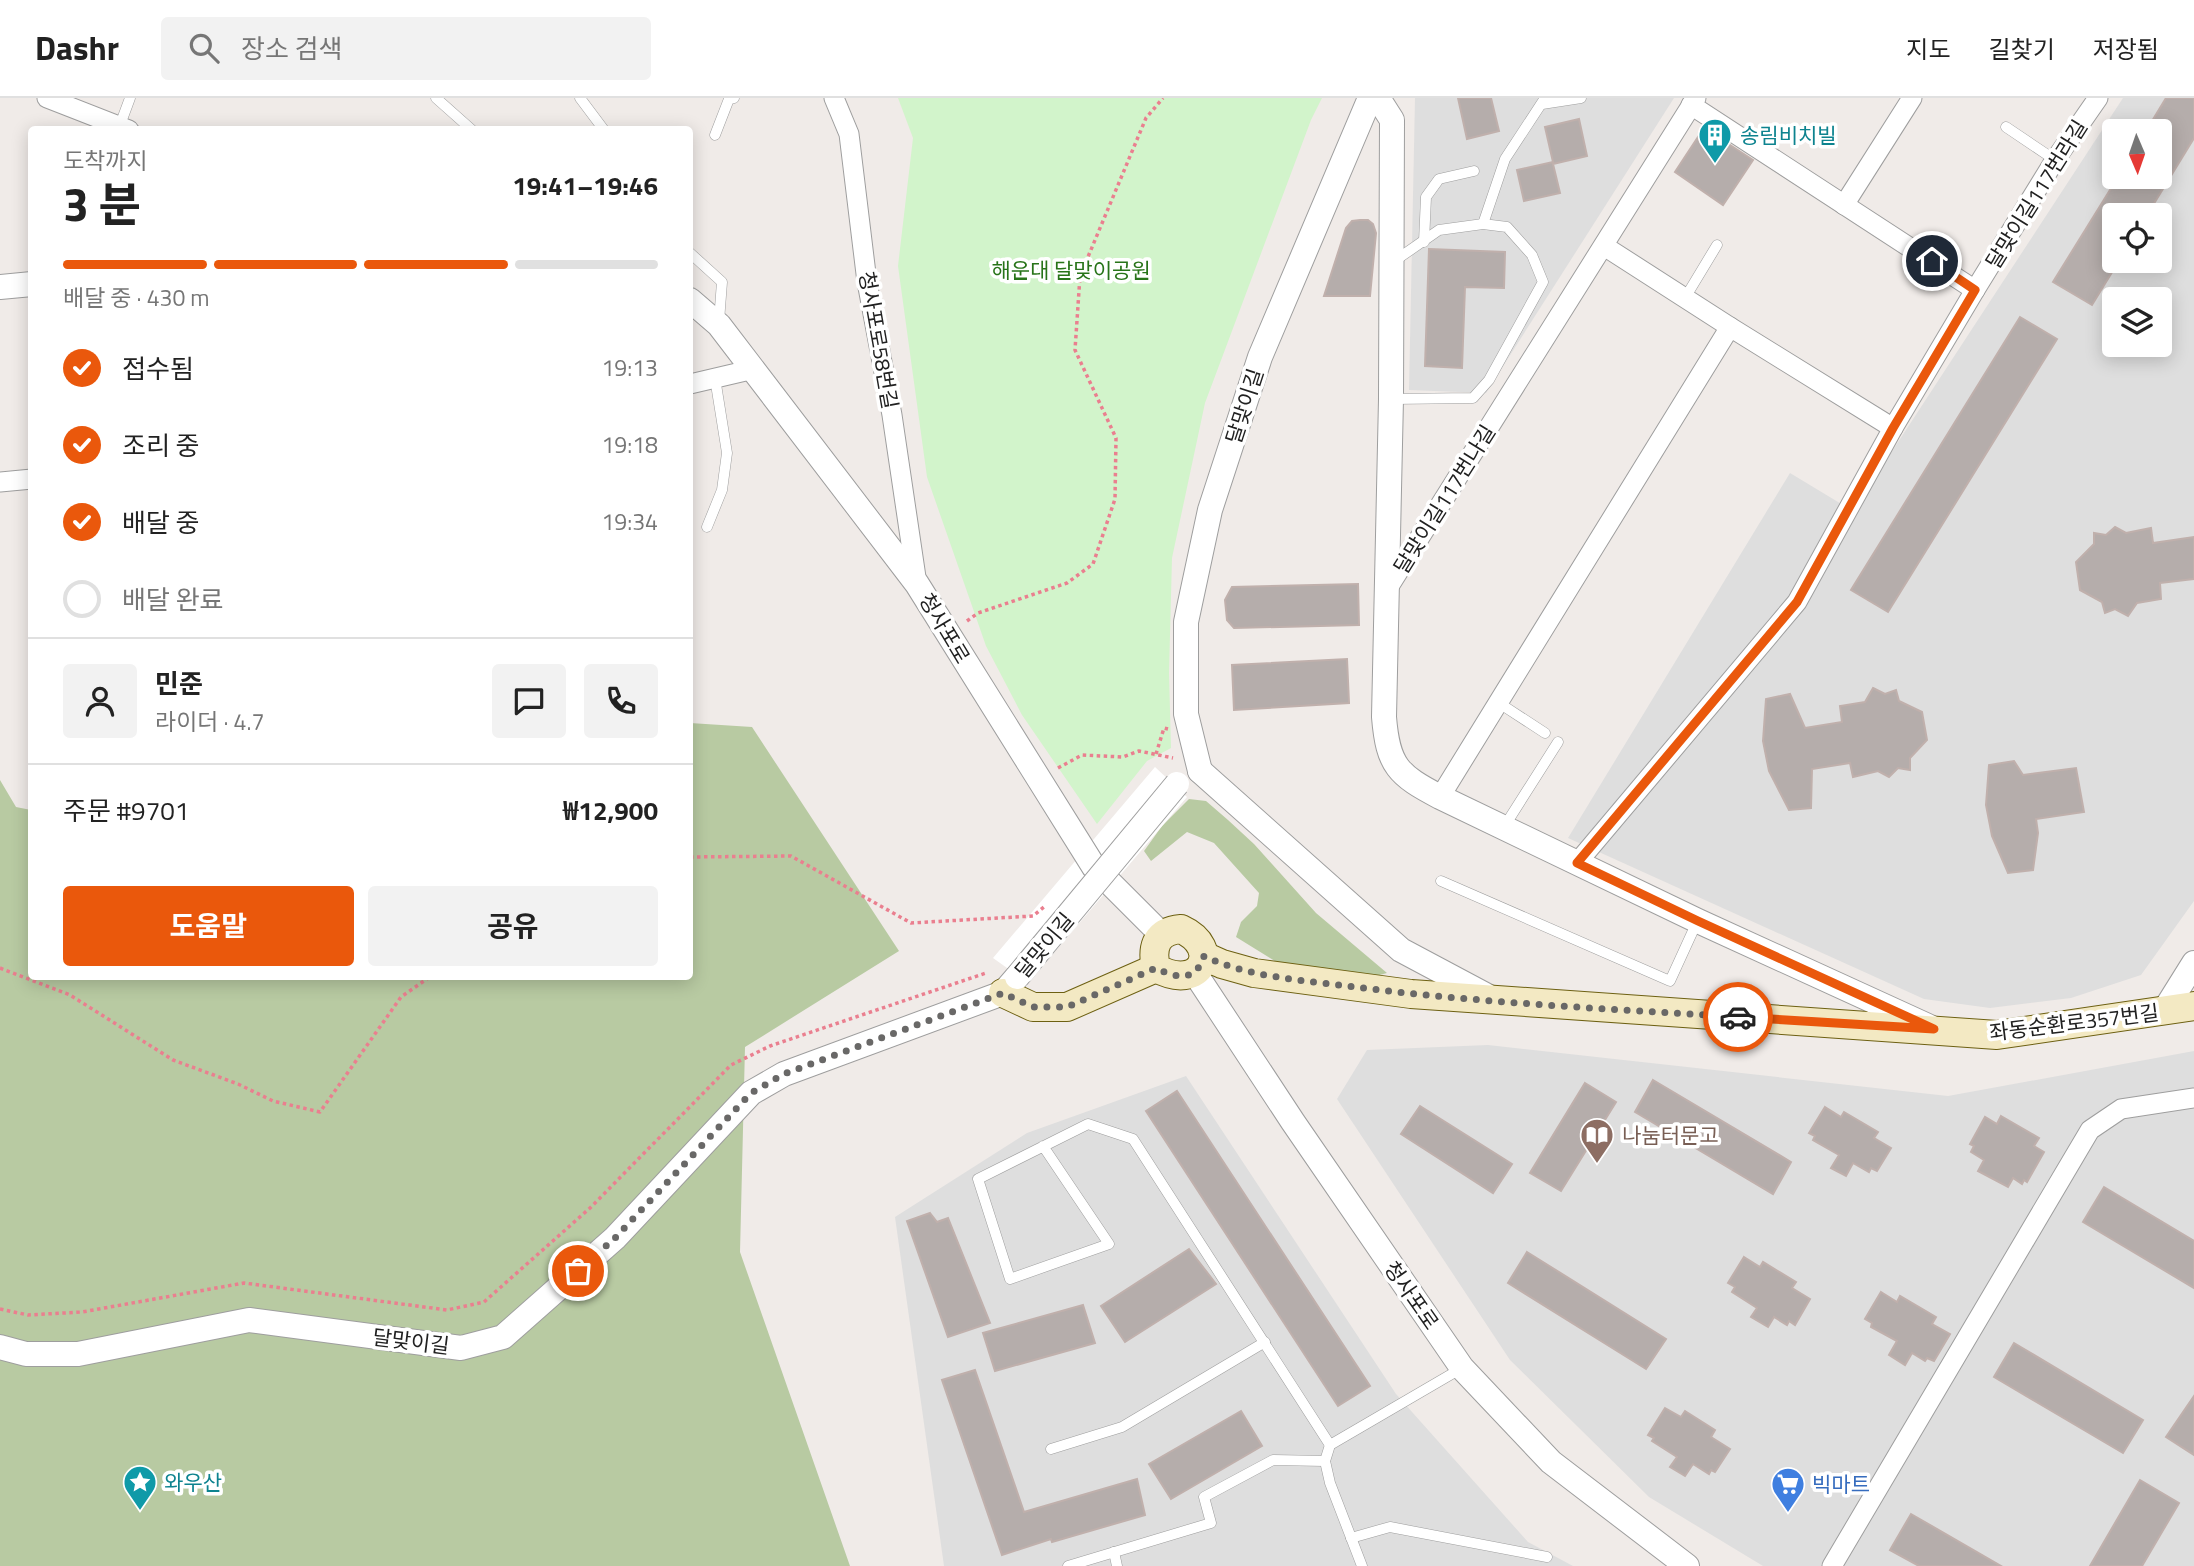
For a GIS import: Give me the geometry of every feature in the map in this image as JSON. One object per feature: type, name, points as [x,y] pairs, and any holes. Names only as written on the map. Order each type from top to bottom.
[{"type":"main road","points":[[1003,981],[1033,1007],[1067,1007],[1156,968],[1175,976],[1199,964],[1201,945],[1193,935],[1181,929],[1170,930],[1161,935],[1155,944],[1153,956],[1156,968]]},
{"type":"main road","name":"좌동순환로357번길","points":[[1199,964],[1222,964],[1254,973],[1411,994],[1498,1002],[1997,1035],[2194,1006]]},
{"type":"street","points":[[47,98],[121,126]]},
{"type":"street","name":"청사포로58번길","points":[[834,98],[849,134],[867,282],[892,415],[917,583]]},
{"type":"street","name":"달맞이길","points":[[0,1347],[26,1354],[78,1354],[248,1320],[461,1348],[503,1337],[615,1238],[751,1093],[784,1074],[1003,981],[1177,784],[1200,771],[1186,714],[1186,622],[1210,510],[1260,357],[1370,98]]},
{"type":"street","points":[[1378,98],[1392,120],[1393,262],[1388,588]]},
{"type":"street","points":[[1844,205],[1912,98]]},
{"type":"street","name":"달맞이길117번라길","points":[[1577,863],[1797,602],[1893,428],[1975,290],[2055,160],[2098,98]]},
{"type":"street","name":"달맞이길117번라길","points":[[1694,102],[1844,205],[1975,290]]},
{"type":"street","name":"달맞이길117번나길","points":[[1694,102],[1388,588],[1384,717],[1386,739],[1394,764],[1410,781],[1440,797],[1698,921],[1934,1029]]},
{"type":"street","points":[[1604,246],[1893,428]]},
{"type":"street","points":[[0,287],[28,284]]},
{"type":"street","name":"청사포로","points":[[693,303],[719,325],[917,583],[1094,867],[1161,935]]},
{"type":"street","points":[[1440,797],[1730,327]]},
{"type":"street","points":[[693,383],[754,369]]},
{"type":"street","points":[[0,482],[28,479]]},
{"type":"street","points":[[1200,771],[1401,950],[1498,1002]]},
{"type":"street","points":[[2164,1011],[2194,963]]},
{"type":"street","name":"청사포로","points":[[1199,964],[1293,1122],[1462,1368],[1551,1462],[1687,1566]]},
{"type":"street","points":[[1832,1566],[2090,1130],[2121,1109],[2194,1098]]},
{"type":"lane","points":[[124,126],[130,98]]},
{"type":"lane","points":[[580,98],[601,126]]},
{"type":"lane","points":[[715,135],[729,99],[734,98]]},
{"type":"lane","points":[[1483,224],[1505,159],[1544,101],[1581,98]]},
{"type":"lane","points":[[440,100],[468,126]]},
{"type":"lane","points":[[2006,127],[2055,160]]},
{"type":"lane","points":[[1424,242],[1426,197],[1440,179],[1475,172]]},
{"type":"lane","points":[[1391,399],[1472,398],[1489,380],[1543,282],[1532,255],[1507,227],[1483,224],[1439,230],[1393,262]]},
{"type":"lane","points":[[1685,298],[1717,245]]},
{"type":"lane","points":[[693,256],[722,282],[719,325]]},
{"type":"lane","points":[[708,527],[722,490],[727,453],[715,378]]},
{"type":"lane","points":[[1499,703],[1545,733]]},
{"type":"lane","points":[[1504,828],[1558,741]]},
{"type":"lane","points":[[1441,881],[1670,981],[1698,921]]},
{"type":"lane","points":[[1043,1146],[1108,1244],[1010,1279],[978,1180],[1043,1146],[1088,1124],[1133,1139],[1330,1445]]},
{"type":"lane","points":[[1051,1449],[1122,1427],[1265,1342]]},
{"type":"lane","points":[[1362,1566],[1330,1482],[1325,1461],[1330,1445],[1462,1368]]},
{"type":"lane","points":[[1068,1566],[1211,1523],[1204,1497],[1273,1460],[1325,1461]]},
{"type":"lane","points":[[1351,1538],[1390,1527],[1547,1557]]},
{"type":"lane","points":[[1114,1552],[1117,1566]]},
{"type":"path","points":[[965,622],[978,613],[1067,583],[1093,564],[1115,499],[1116,439],[1075,350],[1080,276],[1146,118],[1163,98]]},
{"type":"path","points":[[1156,754],[1164,729]]},
{"type":"path","points":[[1062,766],[1082,755],[1123,757],[1139,751],[1173,758]]},
{"type":"path","points":[[693,857],[792,856],[911,923],[1033,916],[1044,907]]},
{"type":"path","points":[[0,968],[28,979]]},
{"type":"path","points":[[31,980],[70,995],[173,1060],[238,1084],[273,1101],[320,1112],[401,997],[425,980]]},
{"type":"path","points":[[0,1309],[28,1315],[82,1312],[244,1283],[447,1310],[484,1302],[590,1208],[731,1065],[770,1045],[1003,981]]},
{"type":"shaded area","points":[[1415,98],[1674,98],[1486,393],[1409,390]]},
{"type":"shaded area","points":[[2123,98],[2194,98],[2194,901],[2141,975],[2071,998],[1990,1008],[1924,999],[1568,838],[1790,473],[1853,511],[2102,130],[2102,189],[2172,189],[2172,119],[2109,119]]},
{"type":"shaded area","points":[[1488,1045],[1948,1096],[2194,1051],[2194,1566],[1763,1566],[1649,1497],[1510,1360],[1337,1099],[1367,1050]]},
{"type":"shaded area","points":[[1186,1076],[1396,1394],[1528,1542],[1573,1566],[944,1566],[895,1217],[1027,1133]]},
{"type":"green space","name":"해운대 달맞이공원","points":[[898,98],[1322,98],[1311,120],[1205,403],[1172,558],[1169,673],[1171,748],[1147,761],[1097,824],[1022,715],[986,646],[927,477],[898,266],[913,138]]},
{"type":"green space","points":[[693,723],[752,727],[899,951],[745,1047],[740,1252],[850,1566],[0,1566],[0,780],[16,807],[28,809],[28,980],[693,980]]},
{"type":"green space","points":[[1189,799],[1206,801],[1228,820],[1254,844],[1316,913],[1387,973],[1376,976],[1278,963],[1236,937],[1241,922],[1257,906],[1259,893],[1214,843],[1187,832],[1151,861],[1144,851],[1162,826]]},
{"type":"pier","points":[[1155,767],[1187,797],[1028,983],[993,958]]},
{"type":"building","points":[[1458,98],[1491,98],[1499,131],[1467,139]]},
{"type":"building","points":[[2166,98],[2194,98],[2194,138],[2172,174],[2172,119],[2153,119]]},
{"type":"building","points":[[1579,119],[1587,156],[1553,164],[1560,193],[1524,201],[1517,170],[1553,162],[1545,127]]},
{"type":"building","name":"송림비치빌","points":[[1704,128],[1753,160],[1723,205],[1675,172]]},
{"type":"building","points":[[2111,189],[2163,189],[2154,203],[2102,203],[2102,273],[2112,273],[2092,305],[2053,282]]},
{"type":"building","points":[[1368,220],[1373,224],[1376,233],[1370,296],[1324,296],[1346,228],[1352,221]]},
{"type":"building","points":[[1429,249],[1505,252],[1504,288],[1465,287],[1462,368],[1425,366]]},
{"type":"building","points":[[2020,317],[2057,339],[1888,612],[1851,590]]},
{"type":"building","points":[[2115,527],[2126,533],[2151,528],[2153,543],[2194,537],[2194,579],[2160,583],[2161,599],[2137,603],[2128,616],[2115,609],[2105,613],[2102,602],[2080,590],[2076,562],[2094,544],[2094,533],[2106,535]]},
{"type":"building","points":[[1358,584],[1359,625],[1234,628],[1227,620],[1225,600],[1232,587]]},
{"type":"building","points":[[1347,659],[1349,703],[1234,710],[1232,665]]},
{"type":"building","points":[[1873,688],[1885,694],[1896,690],[1899,701],[1922,712],[1927,740],[1910,758],[1910,770],[1898,768],[1889,777],[1878,771],[1853,777],[1850,763],[1812,769],[1811,808],[1789,810],[1769,771],[1763,741],[1766,699],[1790,694],[1805,728],[1842,722],[1840,706],[1865,702]]},
{"type":"building","points":[[2014,761],[2023,775],[2076,768],[2084,812],[2036,819],[2038,833],[2033,870],[2008,873],[1992,836],[1986,805],[1989,765]]},
{"type":"building","points":[[1653,1080],[1791,1162],[1773,1194],[1635,1112]]},
{"type":"building","points":[[1585,1083],[1616,1102],[1561,1191],[1530,1173]]},
{"type":"building","points":[[1177,1091],[1370,1386],[1338,1406],[1146,1111]]},
{"type":"building","points":[[1420,1106],[1512,1164],[1493,1193],[1401,1134]]},
{"type":"building","points":[[1825,1107],[1841,1117],[1844,1112],[1878,1132],[1874,1138],[1891,1148],[1877,1171],[1871,1168],[1869,1172],[1853,1163],[1846,1176],[1831,1168],[1839,1155],[1813,1140],[1815,1136],[1809,1133]]},
{"type":"building","points":[[2001,1116],[2039,1138],[2034,1146],[2044,1152],[2027,1182],[2024,1180],[2022,1184],[2013,1178],[2008,1187],[1978,1171],[1984,1160],[1971,1152],[1974,1146],[1970,1144],[1985,1117],[1997,1124]]},
{"type":"building","points":[[2104,1187],[2194,1241],[2194,1288],[2083,1222]]},
{"type":"building","points":[[930,1213],[937,1222],[948,1218],[990,1323],[948,1337],[907,1221]]},
{"type":"building","points":[[1189,1249],[1216,1284],[1125,1342],[1101,1306]]},
{"type":"building","points":[[1527,1252],[1666,1339],[1646,1369],[1508,1283]]},
{"type":"building","points":[[1744,1257],[1760,1267],[1763,1262],[1796,1282],[1792,1288],[1810,1299],[1795,1325],[1789,1321],[1787,1325],[1774,1317],[1768,1327],[1751,1317],[1757,1308],[1732,1292],[1735,1287],[1728,1283]]},
{"type":"building","points":[[1881,1292],[1897,1302],[1900,1296],[1936,1317],[1932,1324],[1950,1334],[1934,1361],[1927,1358],[1925,1361],[1912,1353],[1905,1365],[1889,1355],[1897,1341],[1871,1327],[1872,1323],[1865,1319]]},
{"type":"building","points":[[1083,1305],[1095,1343],[995,1371],[983,1333]]},
{"type":"building","points":[[2014,1343],[2143,1420],[2123,1453],[1994,1377]]},
{"type":"building","points":[[975,1370],[1024,1512],[1137,1479],[1145,1515],[1052,1542],[1051,1539],[1002,1555],[942,1380]]},
{"type":"building","points":[[2194,1396],[2194,1455],[2166,1437]]},
{"type":"building","points":[[1665,1408],[1681,1417],[1685,1411],[1715,1430],[1711,1437],[1730,1449],[1715,1472],[1711,1470],[1709,1474],[1693,1464],[1685,1476],[1670,1467],[1677,1457],[1652,1441],[1654,1438],[1648,1435]]},
{"type":"building","points":[[1241,1411],[1262,1446],[1171,1499],[1149,1464]]},
{"type":"building","points":[[2140,1480],[2179,1503],[2142,1566],[2090,1566]]},
{"type":"building","points":[[1911,1514],[2001,1566],[1919,1566],[1890,1550]]},
{"type":"way so far","points":[[578,1271],[615,1238],[751,1093],[784,1074],[1003,993],[1033,1007],[1067,1007],[1156,968],[1175,976],[1195,973],[1204,956],[1254,973],[1411,994],[1738,1017]]},
{"type":"place","name":"송림비치빌","points":[[1715,165]]},
{"type":"place","name":"나눔터문고","points":[[1597,1165]]},
{"type":"place","name":"와우산","points":[[140,1512]]},
{"type":"place","name":"빅마트","points":[[1788,1514]]},
{"type":"route","points":[[1738,1017],[1934,1029],[1577,863],[1797,602],[1893,428],[1975,290],[1932,261]]}]
